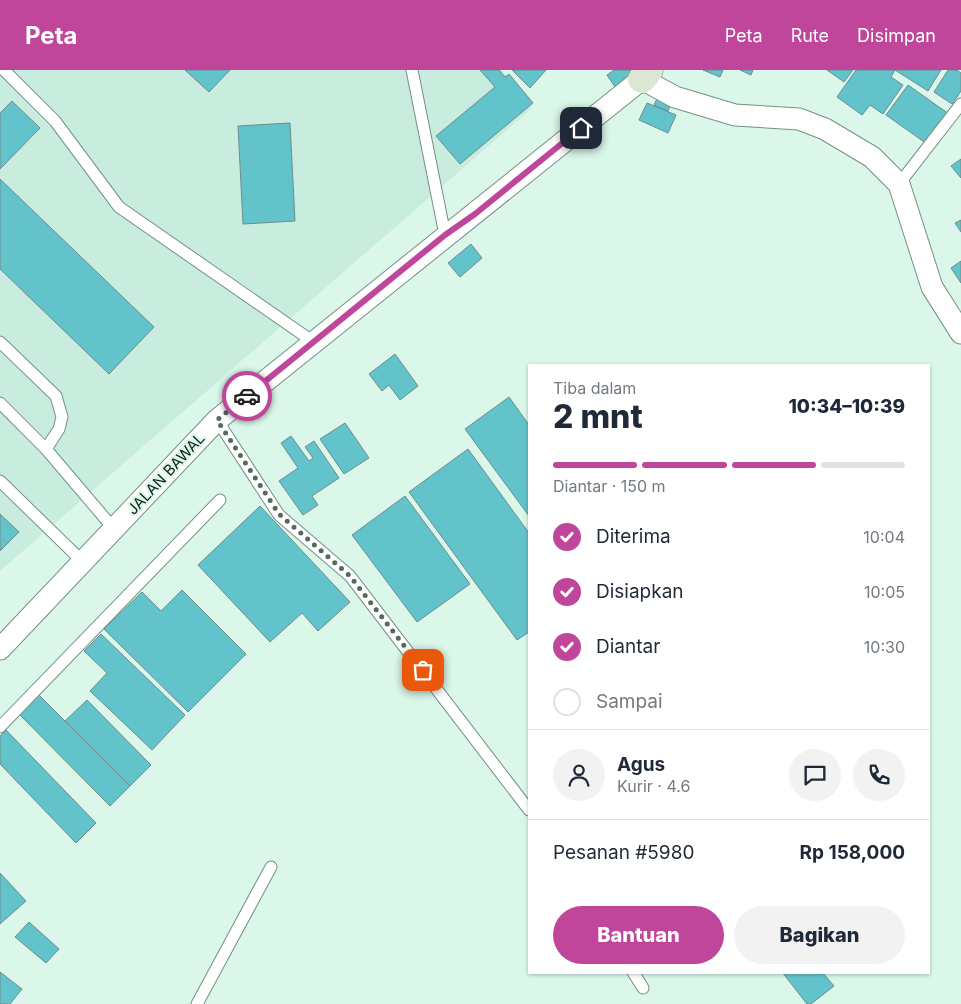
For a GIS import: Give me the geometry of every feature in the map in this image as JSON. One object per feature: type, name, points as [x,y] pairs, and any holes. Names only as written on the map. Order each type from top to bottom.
[{"type":"street","name":"JALAN BAWAL","points":[[0,650],[217,420],[315,343],[445,235],[475,214],[645,74]]},
{"type":"street","points":[[645,74],[675,96],[736,115],[799,119],[825,129],[872,156],[899,184],[932,287],[961,333]]},
{"type":"lane","points":[[4,70],[55,121],[118,207],[315,343]]},
{"type":"lane","points":[[412,70],[445,235]]},
{"type":"lane","points":[[899,184],[961,104]]},
{"type":"lane","points":[[0,342],[56,396],[62,417],[59,429],[46,449]]},
{"type":"lane","points":[[0,403],[46,449],[114,529]]},
{"type":"lane","points":[[217,420],[279,514],[350,576],[528,809]]},
{"type":"lane","points":[[0,481],[82,561]]},
{"type":"lane","points":[[0,726],[220,500]]},
{"type":"lane","points":[[197,1004],[271,867]]},
{"type":"lane","points":[[634,974],[643,988]]},
{"type":"shaded area","points":[[0,70],[502,70],[532,108],[0,571]]},
{"type":"building","points":[[185,70],[230,70],[209,92]]},
{"type":"building","points":[[480,70],[499,70],[505,77],[509,74],[533,103],[460,164],[436,136],[495,87]]},
{"type":"building","points":[[512,70],[546,70],[530,88]]},
{"type":"building","points":[[614,70],[634,70],[636,73],[615,87],[607,75]]},
{"type":"building","points":[[703,70],[723,70],[720,77]]},
{"type":"building","points":[[740,70],[753,70],[751,75]]},
{"type":"building","points":[[827,70],[853,70],[844,82]]},
{"type":"building","points":[[856,70],[895,70],[891,77],[903,85],[883,114],[870,105],[862,115],[837,97]]},
{"type":"building","points":[[895,70],[941,70],[928,91]]},
{"type":"building","points":[[948,70],[957,70],[961,73],[961,91],[952,104],[934,92]]},
{"type":"building","points":[[908,85],[949,114],[927,144],[886,115]]},
{"type":"building","points":[[660,92],[673,98],[668,111],[654,105]]},
{"type":"building","points":[[12,101],[40,128],[0,169],[0,113]]},
{"type":"building","points":[[647,103],[676,115],[668,133],[639,120]]},
{"type":"building","points":[[290,123],[295,221],[243,224],[238,126]]},
{"type":"building","points":[[961,159],[961,178],[951,166]]},
{"type":"building","points":[[0,179],[154,327],[109,374],[0,269]]},
{"type":"building","points":[[961,220],[961,232],[955,223]]},
{"type":"building","points":[[471,244],[482,258],[460,277],[448,263]]},
{"type":"building","points":[[961,261],[961,283],[951,268]]},
{"type":"building","points":[[395,354],[418,386],[400,400],[389,385],[382,391],[369,374]]},
{"type":"building","points":[[509,397],[528,424],[528,515],[465,429]]},
{"type":"building","points":[[345,423],[369,458],[344,474],[320,439]]},
{"type":"building","points":[[291,436],[309,461],[313,458],[305,447],[314,441],[339,478],[312,496],[318,505],[303,515],[279,481],[298,468],[281,443]]},
{"type":"building","points":[[468,449],[528,532],[528,633],[517,640],[409,492]]},
{"type":"building","points":[[405,496],[470,584],[417,622],[352,535]]},
{"type":"building","points":[[260,506],[350,602],[318,631],[302,613],[270,642],[198,565]]},
{"type":"building","points":[[0,514],[19,532],[0,551]]},
{"type":"building","points":[[182,590],[246,654],[188,712],[104,629],[142,592],[161,611]]},
{"type":"building","points":[[101,634],[185,715],[152,750],[90,691],[107,673],[84,651]]},
{"type":"building","points":[[39,695],[130,786],[110,806],[19,714]]},
{"type":"building","points":[[87,700],[151,765],[130,786],[65,721]]},
{"type":"building","points":[[6,730],[96,823],[76,843],[0,764],[0,736]]},
{"type":"building","points":[[0,873],[26,901],[0,924]]},
{"type":"building","points":[[29,922],[59,949],[46,963],[15,937]]},
{"type":"building","points":[[0,972],[22,989],[10,1004],[0,1004]]},
{"type":"building","points":[[784,974],[824,974],[834,986],[811,1004],[807,1004]]},
{"type":"way so far","points":[[247,396],[217,420],[279,514],[297,532],[350,576],[423,670]]},
{"type":"route","points":[[247,396],[315,343],[445,235],[475,214],[581,128]]}]
